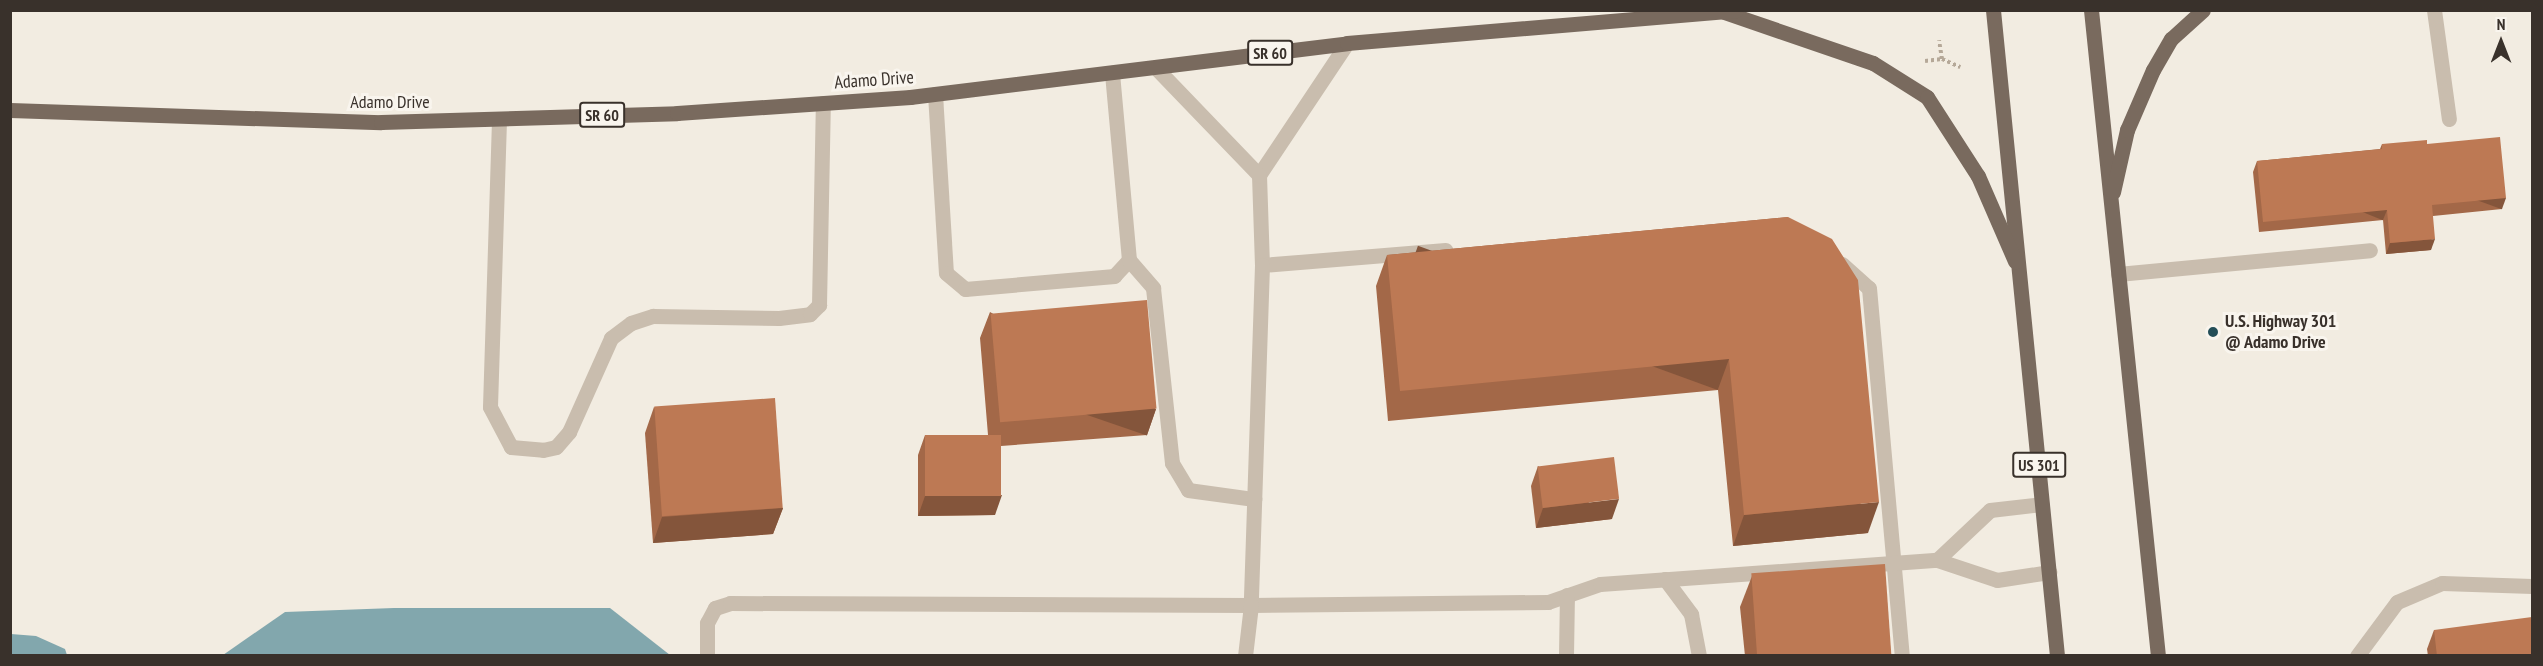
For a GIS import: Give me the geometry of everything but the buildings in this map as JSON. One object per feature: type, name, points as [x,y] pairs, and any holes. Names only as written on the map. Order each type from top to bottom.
[{"type":"main road","name":"US 301","points":[[1993,10],[2058,656]]},
{"type":"main road","points":[[2091,10],[2158,656]]},
{"type":"main road","points":[[2110,204],[2127,130],[2152,70],[2171,39],[2203,10]]},
{"type":"main road","points":[[1730,11],[1873,63],[1927,97],[1978,176],[2021,274]]},
{"type":"main road","name":"Adamo Drive","points":[[10,110],[357,122],[499,120],[823,103],[935,94],[1347,43],[1730,11]]},
{"type":"lane","points":[[2434,10],[2449,119]]},
{"type":"lane","points":[[1245,656],[1251,605],[1262,265],[1259,175],[1347,43]]},
{"type":"lane","points":[[1156,68],[1259,175]]},
{"type":"lane","points":[[1112,73],[1130,260],[1153,288],[1172,463],[1188,490],[1254,499]]},
{"type":"lane","points":[[935,94],[946,273],[965,289],[1114,276],[1130,260]]},
{"type":"lane","points":[[499,120],[490,407],[511,447],[543,450],[556,447],[569,432],[611,338],[631,323],[653,316],[779,318],[810,314],[819,305],[823,103]]},
{"type":"lane","points":[[1262,265],[1468,248]]},
{"type":"lane","points":[[2118,274],[2370,250]]},
{"type":"lane","points":[[1829,252],[1869,288],[1902,656]]},
{"type":"lane","points":[[1937,561],[1990,510],[2042,504]]},
{"type":"lane","points":[[707,656],[707,622],[715,608],[730,603],[1251,605],[1548,602],[1600,584],[1892,563],[1937,561],[1997,580],[2049,572]]},
{"type":"lane","points":[[1665,579],[1691,614],[1699,656]]},
{"type":"lane","points":[[2357,656],[2397,602],[2442,583],[2532,586]]},
{"type":"lane","points":[[1566,656],[1567,595]]},
{"type":"path","points":[[1940,40],[1942,58]]},
{"type":"path","points":[[1922,62],[1942,58],[1960,67]]},
{"type":"water","points":[[394,608],[610,608],[670,655],[223,655],[285,612]]},
{"type":"water","points":[[11,634],[36,636],[65,649],[67,655],[11,655]]},
{"type":"place","name":"U.S. Highway 301 @ Adamo Drive","points":[[2213,332]]}]
